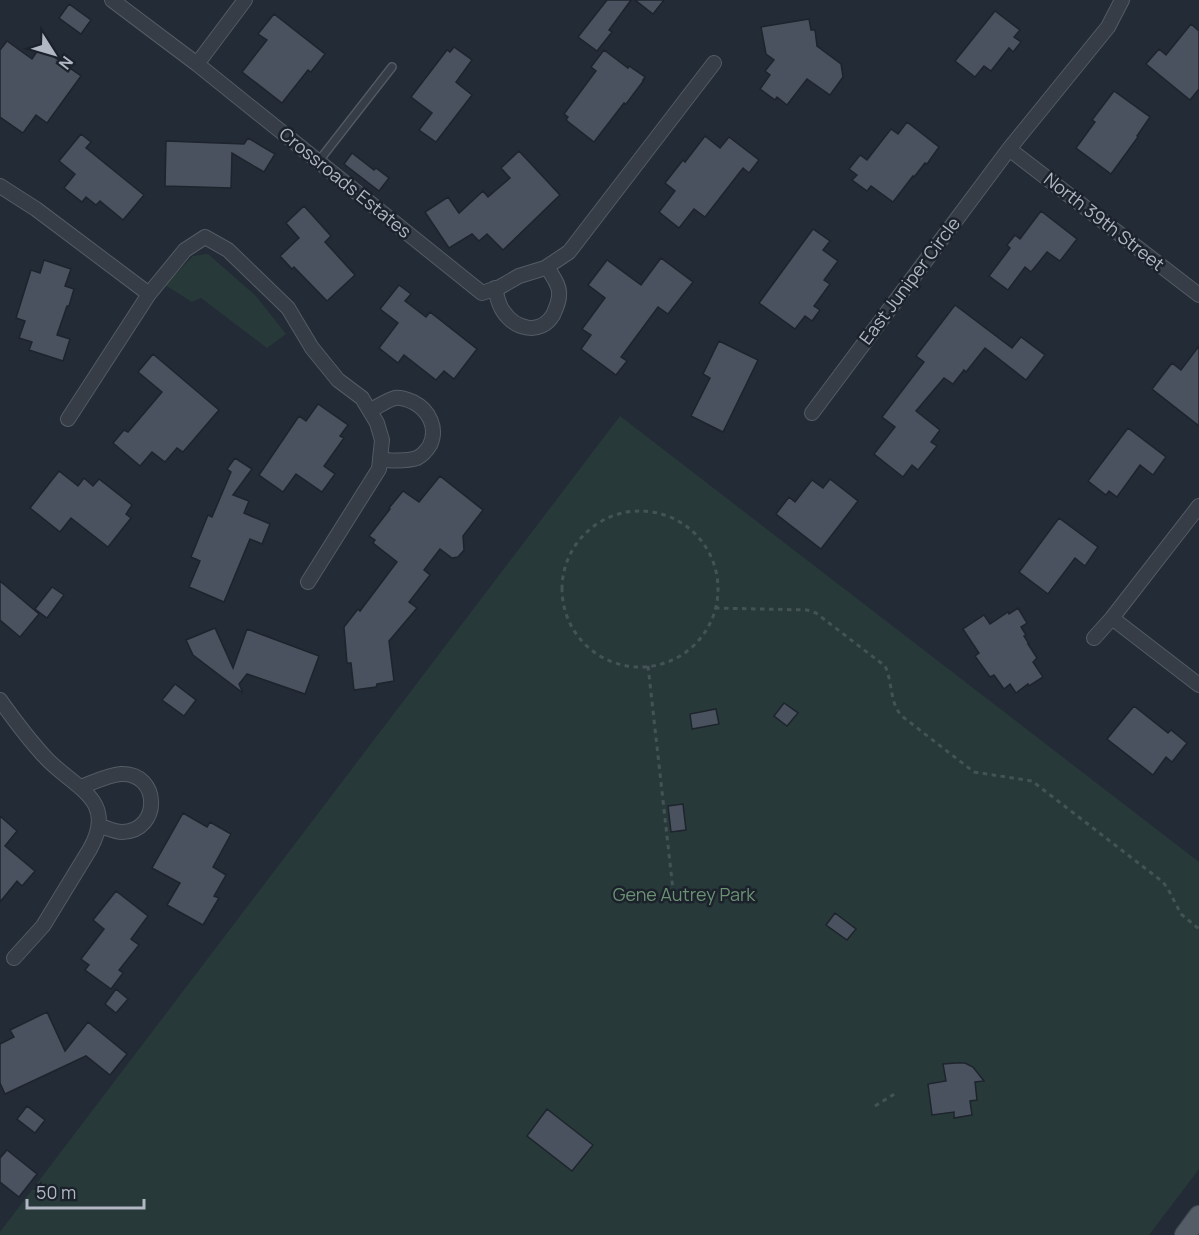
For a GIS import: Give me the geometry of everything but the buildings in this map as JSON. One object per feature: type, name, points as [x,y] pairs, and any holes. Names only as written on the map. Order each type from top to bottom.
[{"type":"main road","points":[[1185,1235],[1199,1216]]},
{"type":"street","name":"Crossroads Estates","points":[[112,0],[197,64],[482,293],[495,288]]},
{"type":"street","points":[[197,64],[245,0]]},
{"type":"street","name":"East Juniper Circle","points":[[812,413],[1009,149],[1108,27],[1122,0]]},
{"type":"street","points":[[548,267],[560,291],[558,302],[548,322],[537,328],[524,327],[511,320],[503,312],[495,288],[519,276],[548,267],[569,252],[714,63]]},
{"type":"street","name":"North 39th Street","points":[[1009,149],[1199,295]]},
{"type":"street","points":[[0,186],[36,209],[149,294]]},
{"type":"street","points":[[68,419],[149,294],[186,250],[205,237],[228,250],[288,308],[312,348],[338,380],[362,398],[377,423],[382,440],[379,469],[308,582]]},
{"type":"street","points":[[370,410],[396,398],[407,400],[417,404],[432,422],[434,438],[426,451],[417,458],[380,460]]},
{"type":"street","points":[[1094,638],[1199,506]]},
{"type":"street","points":[[1112,618],[1199,685]]},
{"type":"street","points":[[0,700],[37,749],[92,798],[100,826],[96,838],[43,926],[14,958]]},
{"type":"street","points":[[81,787],[122,774],[135,776],[145,783],[150,794],[152,810],[145,823],[135,830],[121,832],[100,826]]},
{"type":"lane","points":[[318,162],[392,67]]},
{"type":"path","points":[[650,512],[675,519],[696,535],[711,556],[717,582],[715,608],[708,626],[691,648],[666,662],[648,666],[630,666],[605,659],[584,644],[569,622],[562,597],[564,571],[570,554],[586,533],[600,522],[624,513],[650,512]]},
{"type":"path","points":[[715,608],[810,610],[816,613],[885,666],[896,708],[903,717],[974,772],[1032,781],[1163,882],[1181,914],[1199,929]]},
{"type":"path","points":[[648,666],[676,904]]},
{"type":"path","points":[[875,1106],[896,1093]]},
{"type":"green space","points":[[208,254],[256,296],[286,334],[267,348],[201,298],[192,302],[165,285],[193,256]]},
{"type":"green space","name":"Gene Autrey Park","points":[[620,416],[1199,862],[1199,1169],[1149,1235],[0,1235],[0,1232]]}]
